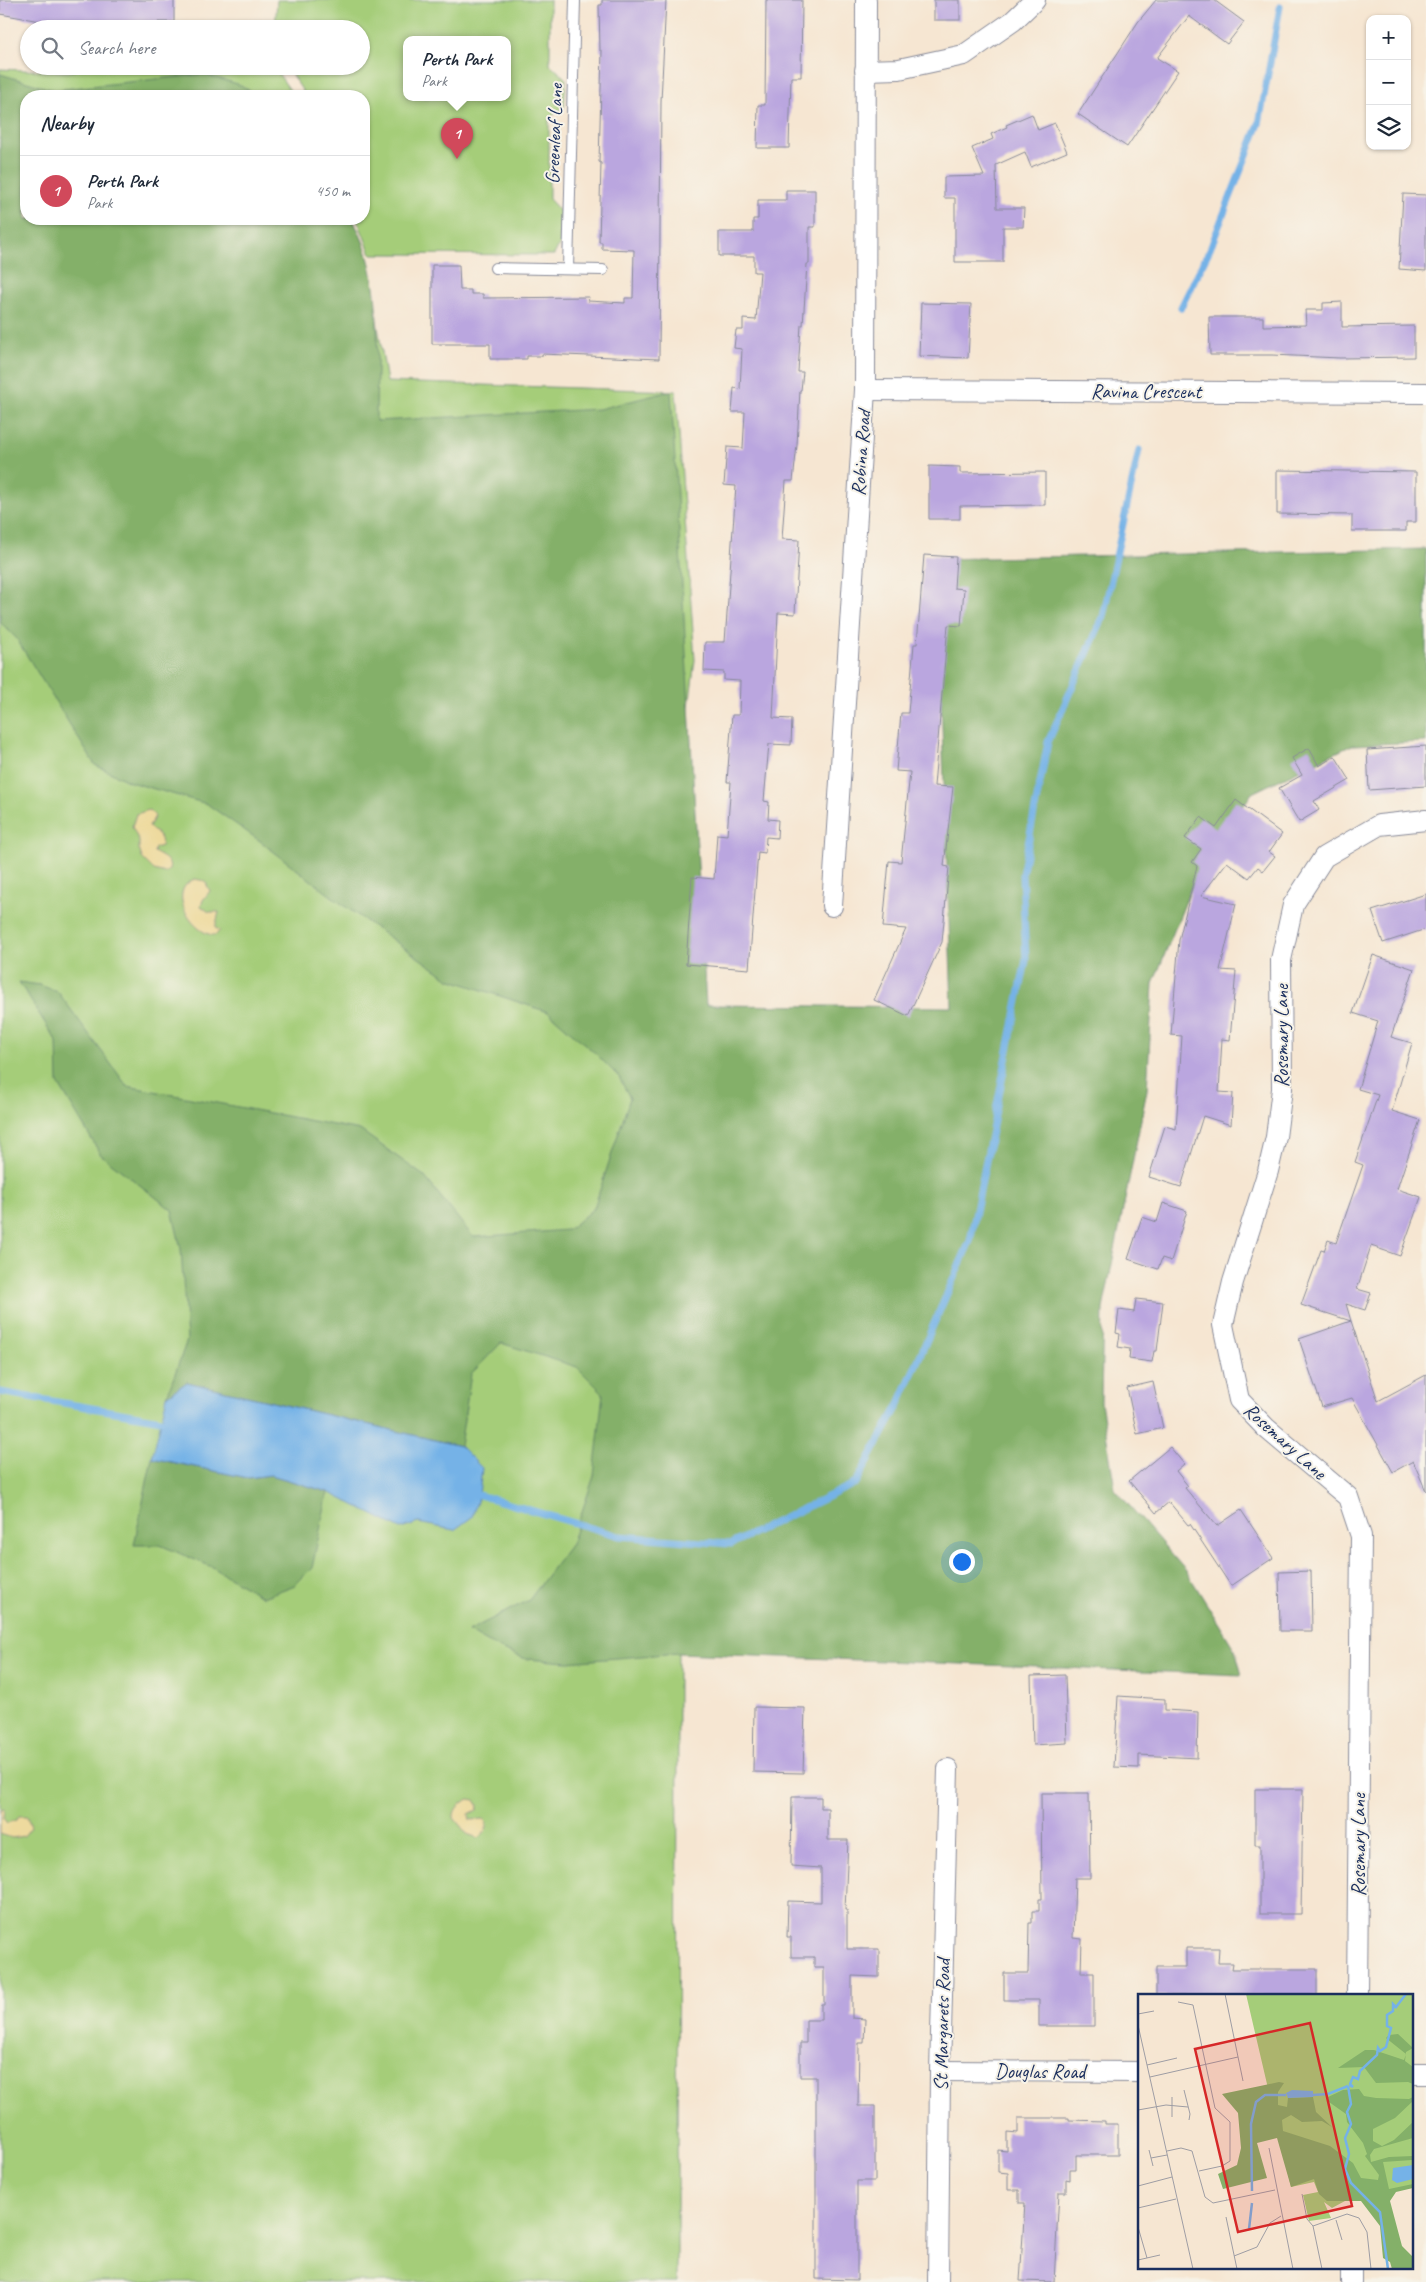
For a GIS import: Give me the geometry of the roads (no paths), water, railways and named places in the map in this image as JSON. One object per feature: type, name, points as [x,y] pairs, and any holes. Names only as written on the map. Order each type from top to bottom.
[{"type":"street","name":"Robina Road","points":[[832,906],[865,390],[866,0]]},
{"type":"street","points":[[865,70],[899,69],[964,55],[1013,21],[1035,0]]},
{"type":"street","name":"Ravina Crescent","points":[[865,390],[1426,393]]},
{"type":"street","name":"Rosemary Lane","points":[[1357,1994],[1361,1536],[1348,1497],[1266,1428],[1239,1400],[1223,1325],[1233,1282],[1268,1171],[1276,1137],[1282,1088],[1281,960],[1294,905],[1324,857],[1379,825],[1426,820]]},
{"type":"street","name":"St Margarets Road","points":[[938,2282],[940,2071],[948,1769]]},
{"type":"street","name":"Douglas Road","points":[[940,2071],[1138,2072]]},
{"type":"lane","name":"Greenleaf Lane","points":[[568,269],[575,0]]},
{"type":"lane","points":[[495,268],[603,270]]},
{"type":"water","points":[[187,1382],[460,1446],[482,1468],[479,1495],[472,1517],[454,1530],[418,1523],[401,1529],[328,1492],[271,1475],[248,1478],[152,1458],[167,1396]]},
{"type":"waterway","points":[[1181,307],[1210,249],[1259,124],[1280,7]]},
{"type":"waterway","points":[[479,1495],[619,1536],[731,1544],[856,1483],[898,1406],[970,1241],[1026,960],[1022,875],[1048,742],[1103,617],[1139,450]]},
{"type":"waterway","points":[[0,1392],[161,1420]]},
{"type":"place","name":"Perth Park","points":[[457,159]]}]
